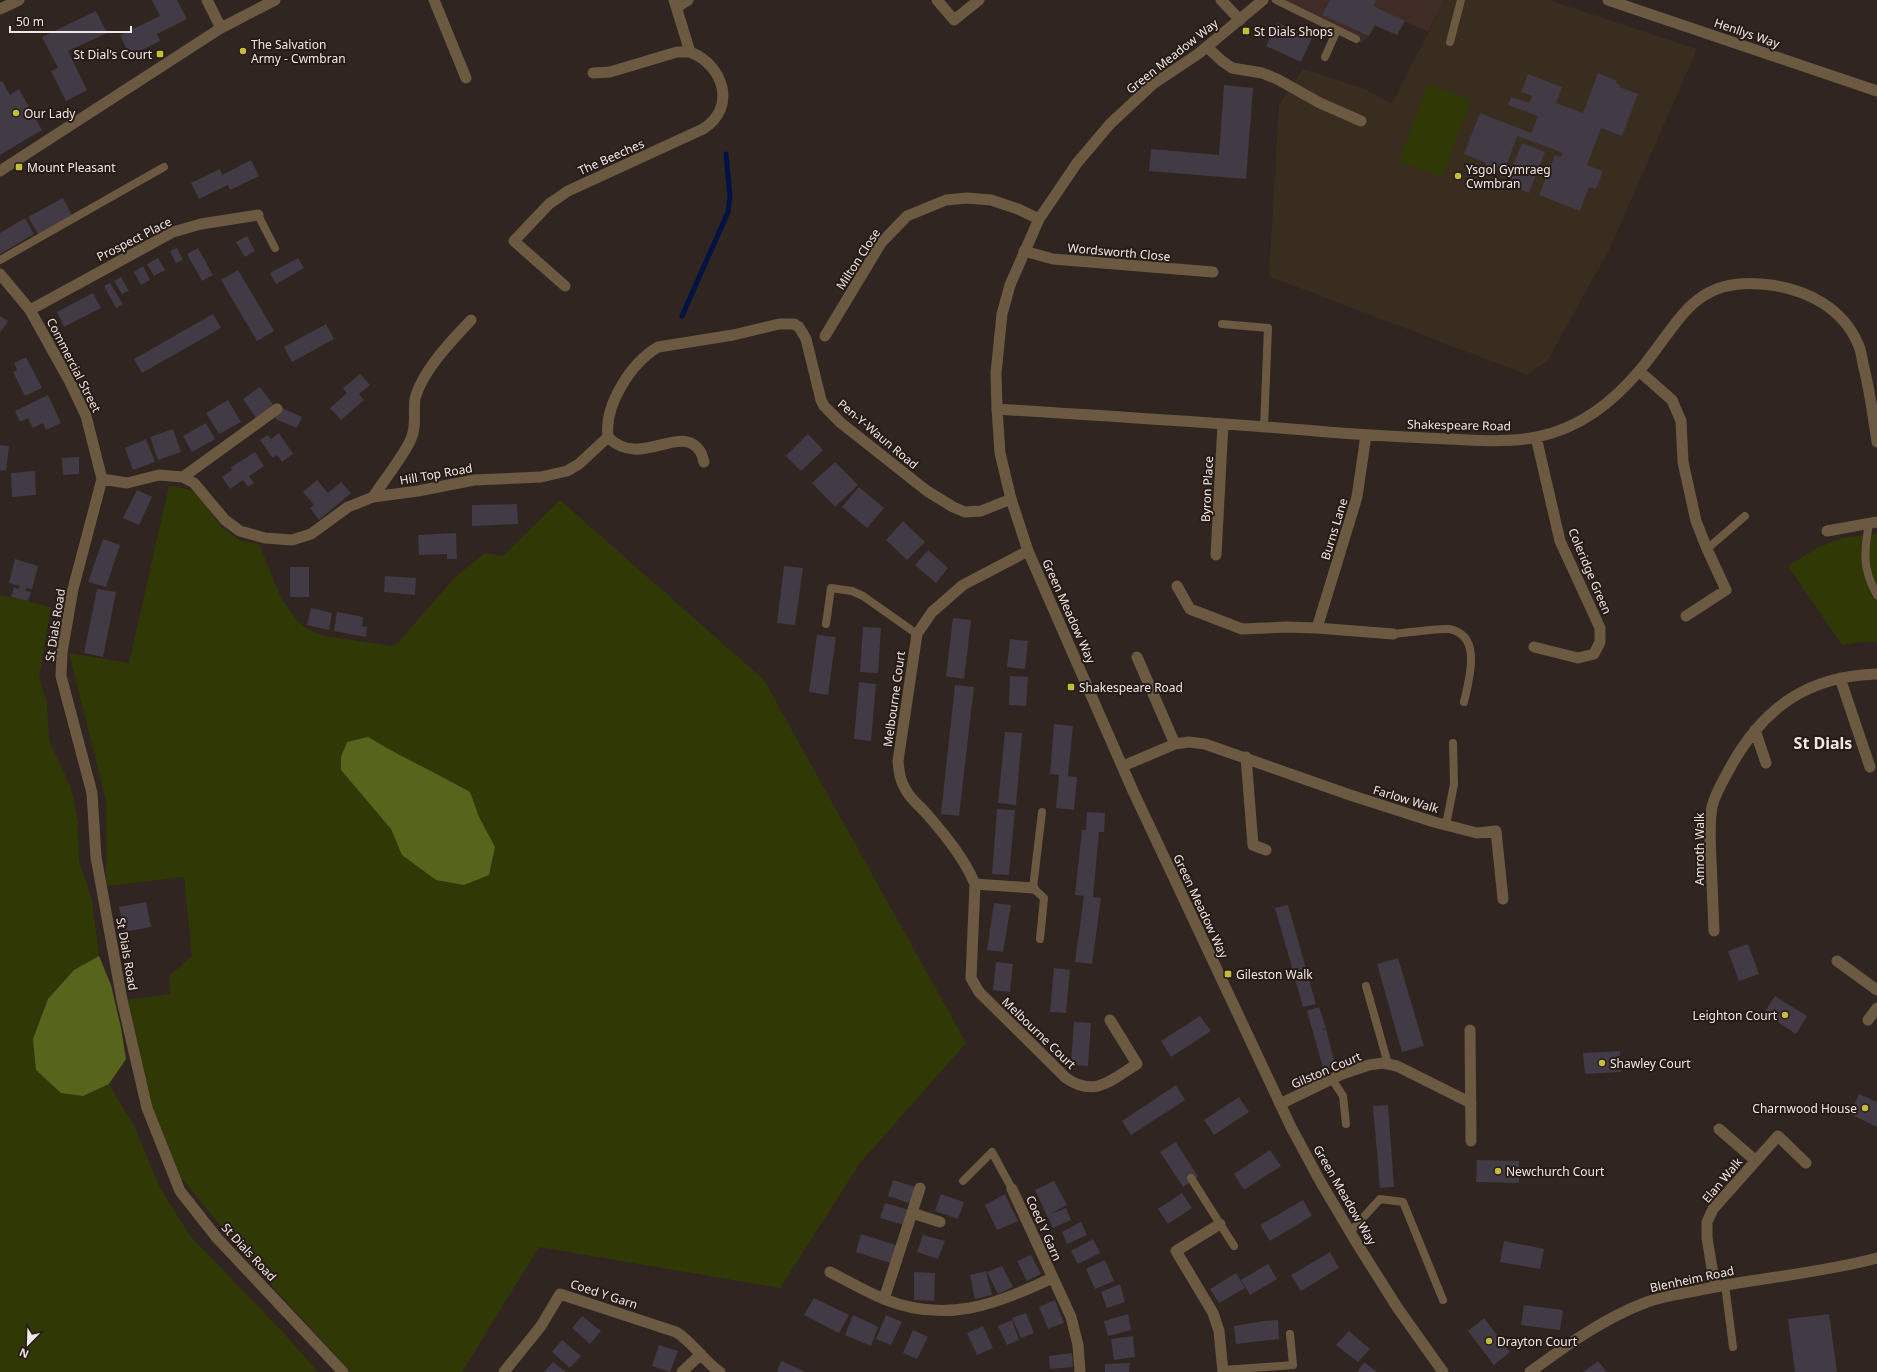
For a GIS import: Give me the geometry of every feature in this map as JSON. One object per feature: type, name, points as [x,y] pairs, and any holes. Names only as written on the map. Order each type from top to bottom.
[{"type":"street","points":[[0,9],[19,0]]},
{"type":"street","points":[[207,0],[221,28]]},
{"type":"street","points":[[0,171],[221,28],[275,0]]},
{"type":"street","points":[[434,0],[466,78]]},
{"type":"street","points":[[593,73],[610,72],[677,52],[690,52],[675,3],[688,0]]},
{"type":"street","points":[[937,0],[954,20],[979,0]]},
{"type":"street","points":[[1221,0],[1240,20]]},
{"type":"street","name":"Green Meadow Way","points":[[1263,0],[1207,47],[1153,84],[1110,124],[1077,163],[1040,218],[1010,285],[1002,314],[996,373],[996,409],[1000,453],[1011,499],[1028,550],[1122,766],[1280,1104],[1320,1181],[1350,1232],[1397,1306],[1443,1372]]},
{"type":"street","name":"Henllys Way","points":[[1608,0],[1877,91]]},
{"type":"street","points":[[1207,47],[1232,68],[1278,79],[1324,105],[1361,121]]},
{"type":"street","name":"The Beeches","points":[[565,286],[514,242],[549,204],[568,191],[703,129],[716,119],[722,98],[719,76],[702,57],[690,52]]},
{"type":"street","name":"Milton Close","points":[[825,336],[881,243],[907,216],[946,200],[968,198],[991,200],[1040,218]]},
{"type":"street","name":"Prospect Place","points":[[30,310],[173,232],[201,224],[258,214]]},
{"type":"street","name":"Wordsworth Close","points":[[1024,251],[1053,259],[1213,272]]},
{"type":"street","name":"Commercial Street","points":[[0,274],[30,310],[70,382],[86,416],[102,479]]},
{"type":"street","name":"Shakespeare Road","points":[[996,409],[1223,424],[1366,436],[1503,441],[1536,437],[1569,428],[1596,413],[1620,392],[1639,371],[1660,345],[1678,318],[1697,299],[1719,288],[1744,283],[1793,289],[1813,297],[1831,308],[1846,323],[1858,344],[1868,382],[1877,442]]},
{"type":"street","points":[[373,497],[411,440],[414,427],[416,399],[426,377],[437,359],[471,320]]},
{"type":"street","name":"Pen-Y-Waun Road","points":[[608,437],[608,417],[615,400],[635,366],[645,356],[658,347],[734,335],[779,324],[794,324],[799,327],[806,339],[821,400],[824,406],[841,423],[927,491],[953,507],[965,512],[981,511],[1011,499]]},
{"type":"street","points":[[1639,371],[1672,400],[1681,421],[1683,462],[1696,521],[1706,549],[1726,590],[1686,616]]},
{"type":"street","points":[[182,477],[277,409]]},
{"type":"street","name":"Byron Place","points":[[1216,555],[1223,424]]},
{"type":"street","name":"Burns Lane","points":[[1317,628],[1358,498],[1366,436]]},
{"type":"street","points":[[608,437],[620,447],[633,450],[676,441],[688,442],[700,451],[704,462]]},
{"type":"street","name":"Hill Top Road","points":[[102,479],[127,483],[159,475],[182,477],[194,483],[231,526],[250,534],[280,540],[292,540],[311,534],[348,507],[373,497],[418,491],[474,480],[536,477],[559,474],[579,464],[608,437]]},
{"type":"street","name":"Coleridge Green","points":[[1534,647],[1578,658],[1594,654],[1600,642],[1600,628],[1560,541],[1536,437]]},
{"type":"street","name":"St Dials Road","points":[[102,479],[73,589],[60,670],[92,793],[96,857],[122,1000],[147,1108],[180,1191],[217,1238],[343,1372]]},
{"type":"street","points":[[1827,531],[1873,522]]},
{"type":"street","name":"Melbourne Court","points":[[1028,550],[963,585],[932,612],[917,634],[898,761],[900,778],[906,792],[931,819],[957,852],[970,872],[975,884],[971,978],[979,992],[1060,1073],[1077,1086],[1088,1088],[1099,1086],[1137,1064],[1110,1020]]},
{"type":"street","points":[[1177,586],[1190,609],[1242,630],[1286,627],[1393,634]]},
{"type":"street","points":[[1137,657],[1175,744]]},
{"type":"street","name":"Amroth Walk","points":[[1714,931],[1710,825],[1712,806],[1740,751],[1755,730],[1793,696],[1814,685],[1840,678],[1877,674]]},
{"type":"street","points":[[1840,678],[1870,767]]},
{"type":"street","points":[[1755,730],[1766,763]]},
{"type":"street","name":"Farlow Walk","points":[[1122,766],[1175,744],[1189,742],[1205,744],[1246,757],[1350,795],[1446,825],[1477,833],[1496,831],[1503,899]]},
{"type":"street","points":[[1246,757],[1254,845],[1266,850]]},
{"type":"street","points":[[975,884],[1033,888]]},
{"type":"street","points":[[1837,961],[1877,990]]},
{"type":"street","points":[[1868,1020],[1877,1008]]},
{"type":"street","points":[[1470,1030],[1471,1141]]},
{"type":"street","name":"Gilston Court","points":[[1280,1104],[1332,1079],[1369,1065],[1388,1064],[1397,1066],[1471,1103]]},
{"type":"street","points":[[1718,1129],[1756,1161]]},
{"type":"street","name":"Elan Walk","points":[[1720,1285],[1707,1238],[1707,1222],[1713,1209],[1778,1136],[1806,1163]]},
{"type":"street","points":[[884,1299],[920,1188]]},
{"type":"street","name":"Coed Y Garn","points":[[1012,1189],[1071,1317],[1078,1345],[1080,1372]]},
{"type":"street","points":[[912,1213],[940,1222]]},
{"type":"street","points":[[1220,1224],[1176,1251],[1213,1313],[1219,1331],[1223,1371]]},
{"type":"street","name":"Blenheim Road","points":[[1530,1372],[1576,1339],[1610,1318],[1648,1302],[1720,1285],[1840,1267],[1877,1258]]},
{"type":"street","name":"Coed Y Garn","points":[[830,1272],[884,1299],[913,1308],[937,1310],[961,1310],[989,1305],[1052,1278]]},
{"type":"street","name":"Coed Y Garn","points":[[504,1372],[541,1326],[560,1294],[676,1332],[690,1342],[720,1372]]},
{"type":"street","points":[[682,1372],[701,1354]]},
{"type":"lane","points":[[1276,0],[1356,39]]},
{"type":"lane","points":[[1450,42],[1461,0]]},
{"type":"lane","points":[[1325,57],[1337,30]]},
{"type":"lane","points":[[0,260],[164,167]]},
{"type":"lane","points":[[258,214],[275,248]]},
{"type":"lane","points":[[1222,324],[1268,328],[1264,427]]},
{"type":"lane","points":[[1706,549],[1745,516]]},
{"type":"lane","points":[[1873,522],[1864,562],[1872,586],[1877,595]]},
{"type":"lane","points":[[826,624],[831,588],[852,591],[863,596],[917,634]]},
{"type":"lane","points":[[1393,634],[1448,629],[1460,634],[1468,643],[1472,669],[1464,702]]},
{"type":"lane","points":[[1446,825],[1454,784],[1453,743]]},
{"type":"lane","points":[[1040,939],[1044,898],[1033,888],[1042,812]]},
{"type":"lane","points":[[1366,986],[1388,1064]]},
{"type":"lane","points":[[1332,1079],[1343,1096],[1346,1124]]},
{"type":"lane","points":[[963,1181],[992,1152],[1012,1189]]},
{"type":"lane","points":[[1191,1178],[1234,1246]]},
{"type":"lane","points":[[1350,1232],[1380,1199],[1403,1202],[1444,1300]]},
{"type":"lane","points":[[1720,1285],[1733,1347]]},
{"type":"lane","points":[[1223,1371],[1293,1365],[1290,1334]]},
{"type":"shaded area","points":[[1286,0],[1445,0],[1428,32],[1405,21],[1397,35],[1375,26],[1369,36],[1361,43],[1289,12]]},
{"type":"shaded area","name":"Ysgol Gymraeg Cwmbran","points":[[1445,0],[1549,0],[1697,49],[1610,248],[1548,360],[1527,375],[1269,276],[1279,105],[1303,69],[1365,89],[1392,103]]},
{"type":"green space","points":[[1428,84],[1471,100],[1442,177],[1399,161]]},
{"type":"green space","points":[[169,486],[192,490],[199,496],[221,527],[241,541],[259,544],[282,600],[296,619],[305,628],[325,636],[392,646],[399,642],[455,577],[485,553],[503,556],[560,500],[764,680],[966,1043],[860,1163],[780,1288],[539,1247],[462,1372],[351,1372],[252,1264],[179,1175],[162,1136],[149,1097],[126,1000],[171,994],[169,976],[192,956],[184,877],[106,886],[106,800],[69,653],[129,663]]},
{"type":"green space","points":[[1877,534],[1877,642],[1842,645],[1788,566],[1817,548],[1842,538]]},
{"type":"green space","points":[[0,595],[51,607],[39,678],[47,703],[49,740],[71,788],[78,822],[79,861],[92,900],[99,956],[74,970],[83,1096],[109,1084],[134,1126],[161,1190],[191,1237],[280,1329],[318,1372],[0,1372]]},
{"type":"green space","points":[[368,737],[470,792],[479,817],[495,847],[489,875],[464,885],[436,880],[402,855],[391,829],[341,770],[341,757],[347,742]]},
{"type":"green space","points":[[99,956],[111,985],[121,1028],[126,1059],[109,1084],[83,1096],[61,1093],[36,1070],[33,1039],[48,999],[74,970]]},
{"type":"building","points":[[152,0],[177,0],[187,19],[157,34],[160,41],[130,56],[120,35],[160,16]]},
{"type":"building","points":[[1330,0],[1376,0],[1373,6],[1405,21],[1397,35],[1375,25],[1369,36],[1322,15]]},
{"type":"building","points":[[96,11],[107,33],[68,51],[87,90],[66,101],[51,71],[58,68],[42,37]]},
{"type":"building","points":[[1277,23],[1312,38],[1301,62],[1266,46]]},
{"type":"building","points":[[1598,73],[1617,81],[1616,83],[1620,85],[1619,87],[1638,94],[1622,136],[1601,128],[1587,165],[1603,171],[1596,189],[1589,187],[1580,211],[1539,195],[1555,155],[1561,157],[1563,153],[1517,136],[1503,175],[1484,168],[1486,163],[1464,154],[1480,113],[1531,133],[1538,116],[1508,105],[1511,97],[1529,103],[1532,96],[1521,92],[1528,74],[1562,87],[1556,103],[1583,113]]},
{"type":"building","name":"Our Lady","points":[[2,81],[10,95],[19,89],[42,130],[0,155],[0,82]]},
{"type":"building","points":[[1224,85],[1253,88],[1246,179],[1149,171],[1151,149],[1219,155]]},
{"type":"building","points":[[1522,143],[1545,152],[1529,193],[1506,184]]},
{"type":"building","points":[[251,160],[259,176],[230,190],[228,185],[199,199],[191,183],[220,169],[222,175]]},
{"type":"building","points":[[63,198],[72,215],[38,234],[28,217]]},
{"type":"building","points":[[25,218],[34,234],[0,254],[0,233]]},
{"type":"building","points":[[247,236],[255,251],[245,257],[236,242]]},
{"type":"building","points":[[177,248],[183,260],[176,263],[170,251]]},
{"type":"building","points":[[198,248],[213,275],[202,281],[187,254]]},
{"type":"building","points":[[158,258],[165,270],[154,276],[147,264]]},
{"type":"building","points":[[298,258],[304,268],[276,284],[270,273]]},
{"type":"building","points":[[143,266],[150,280],[141,285],[134,272]]},
{"type":"building","points":[[238,270],[274,331],[257,341],[221,280]]},
{"type":"building","points":[[121,277],[129,291],[122,294],[114,281]]},
{"type":"building","points":[[110,283],[123,304],[116,308],[104,286]]},
{"type":"building","points":[[93,293],[101,308],[64,327],[57,312]]},
{"type":"building","points":[[213,314],[221,328],[142,373],[134,359]]},
{"type":"building","points":[[0,316],[8,321],[0,333]]},
{"type":"building","points":[[326,324],[334,339],[292,362],[284,347]]},
{"type":"building","points":[[26,357],[42,388],[25,396],[13,372],[17,370],[14,363]]},
{"type":"building","points":[[360,374],[370,385],[359,394],[364,400],[341,420],[330,408],[347,393],[343,388]]},
{"type":"building","points":[[260,387],[274,406],[256,418],[243,399]]},
{"type":"building","points":[[48,395],[61,423],[46,430],[43,423],[33,428],[28,418],[20,422],[15,411]]},
{"type":"building","points":[[228,400],[241,422],[219,434],[206,413]]},
{"type":"building","points":[[280,407],[302,417],[297,428],[275,419]]},
{"type":"building","points":[[206,423],[215,439],[192,452],[183,436]]},
{"type":"building","points":[[173,429],[181,452],[158,460],[150,437]]},
{"type":"building","points":[[279,433],[293,454],[282,462],[277,455],[273,458],[260,440],[268,435],[271,439]]},
{"type":"building","points":[[808,434],[823,450],[801,471],[786,456]]},
{"type":"building","points":[[146,439],[155,462],[133,470],[125,448]]},
{"type":"building","points":[[0,445],[9,446],[6,471],[0,470]]},
{"type":"building","points":[[255,452],[264,466],[249,476],[254,483],[248,487],[243,480],[230,489],[222,477],[232,470],[230,468]]},
{"type":"building","points":[[79,457],[79,474],[63,475],[62,458]]},
{"type":"building","points":[[835,462],[858,485],[835,507],[812,483]]},
{"type":"building","points":[[35,471],[36,495],[12,497],[11,473]]},
{"type":"building","points":[[317,480],[328,493],[341,482],[351,493],[319,520],[310,508],[314,505],[303,492]]},
{"type":"building","points":[[859,487],[884,508],[867,528],[842,507]]},
{"type":"building","points":[[137,490],[152,497],[139,525],[123,518]]},
{"type":"building","points":[[517,504],[518,524],[472,526],[472,505]]},
{"type":"building","points":[[903,521],[925,542],[907,560],[886,540]]},
{"type":"building","points":[[456,533],[457,559],[447,559],[447,554],[419,555],[418,535]]},
{"type":"building","points":[[103,539],[120,545],[106,587],[88,582]]},
{"type":"building","points":[[928,550],[948,568],[936,583],[915,565]]},
{"type":"building","points":[[15,559],[38,566],[32,589],[26,588],[25,591],[31,592],[28,601],[11,597],[14,587],[18,589],[20,586],[9,583]]},
{"type":"building","points":[[784,566],[803,568],[795,625],[777,623]]},
{"type":"building","points":[[290,567],[309,567],[309,597],[290,597]]},
{"type":"building","points":[[385,576],[416,578],[415,595],[384,592]]},
{"type":"building","points":[[97,589],[116,592],[103,657],[84,653]]},
{"type":"building","points":[[311,608],[332,613],[329,630],[307,625]]},
{"type":"building","points":[[337,612],[363,617],[362,626],[367,627],[366,637],[334,631]]},
{"type":"building","points":[[953,618],[971,620],[964,679],[946,676]]},
{"type":"building","points":[[863,627],[881,628],[878,673],[860,672]]},
{"type":"building","points":[[817,635],[836,637],[828,695],[809,692]]},
{"type":"building","points":[[1010,639],[1028,641],[1025,669],[1007,667]]},
{"type":"building","points":[[1010,676],[1028,677],[1026,706],[1009,705]]},
{"type":"building","points":[[859,682],[876,684],[871,741],[854,739]]},
{"type":"building","points":[[955,685],[974,687],[959,816],[941,814]]},
{"type":"building","points":[[1054,724],[1073,726],[1068,776],[1077,777],[1074,810],[1056,808],[1059,775],[1050,774]]},
{"type":"building","points":[[1005,732],[1022,733],[1016,805],[998,803]]},
{"type":"building","points":[[997,809],[1015,810],[1009,875],[992,874]]},
{"type":"building","points":[[1087,812],[1105,813],[1104,832],[1099,832],[1093,897],[1101,898],[1092,964],[1075,962],[1084,896],[1075,895],[1082,830],[1086,830]]},
{"type":"building","points":[[146,902],[151,927],[124,932],[119,907]]},
{"type":"building","points":[[994,903],[1011,905],[1003,952],[987,950]]},
{"type":"building","points":[[1288,905],[1316,1004],[1303,1007],[1275,908]]},
{"type":"building","name":"Leighton Court","points":[[1748,944],[1759,974],[1739,981],[1728,951]]},
{"type":"building","points":[[1398,958],[1424,1046],[1402,1052],[1377,964]]},
{"type":"building","points":[[996,962],[1013,964],[1010,992],[993,990]]},
{"type":"building","points":[[1054,968],[1070,970],[1066,1013],[1050,1012]]},
{"type":"building","name":"Leighton Court","points":[[1775,996],[1807,1016],[1796,1034],[1764,1013]]},
{"type":"building","points":[[1319,1007],[1326,1028],[1321,1030],[1326,1029],[1336,1068],[1324,1071],[1307,1011]]},
{"type":"building","points":[[1200,1016],[1211,1031],[1171,1057],[1161,1041]]},
{"type":"building","points":[[1074,1022],[1091,1023],[1088,1066],[1071,1065]]},
{"type":"building","name":"Shawley Court","points":[[1620,1051],[1621,1072],[1585,1074],[1583,1053]]},
{"type":"building","points":[[1176,1085],[1185,1100],[1131,1135],[1122,1121]]},
{"type":"building","name":"Charnwood House","points":[[1859,1094],[1877,1102],[1877,1127],[1850,1114]]},
{"type":"building","points":[[1239,1097],[1249,1112],[1214,1135],[1204,1120]]},
{"type":"building","points":[[1388,1105],[1394,1187],[1380,1188],[1373,1106]]},
{"type":"building","points":[[1176,1142],[1198,1177],[1183,1187],[1160,1152]]},
{"type":"building","points":[[1270,1150],[1281,1166],[1244,1190],[1234,1174]]},
{"type":"building","name":"Newchurch Court","points":[[1477,1160],[1519,1161],[1519,1183],[1476,1182]]},
{"type":"building","points":[[893,1180],[918,1188],[912,1204],[888,1196]]},
{"type":"building","points":[[1054,1181],[1067,1205],[1050,1214],[1066,1208],[1071,1220],[1053,1228],[1035,1190]]},
{"type":"building","points":[[1182,1193],[1192,1208],[1168,1224],[1158,1209]]},
{"type":"building","points":[[941,1194],[964,1202],[958,1219],[935,1211]]},
{"type":"building","points":[[1005,1194],[1018,1221],[997,1230],[985,1205]]},
{"type":"building","points":[[1303,1200],[1312,1216],[1270,1241],[1260,1225]]},
{"type":"building","points":[[885,1203],[909,1210],[904,1225],[880,1218]]},
{"type":"building","points":[[1081,1222],[1087,1235],[1067,1244],[1062,1232]]},
{"type":"building","points":[[861,1234],[899,1246],[893,1264],[856,1252]]},
{"type":"building","points":[[923,1235],[945,1241],[938,1259],[917,1252]]},
{"type":"building","points":[[1093,1239],[1100,1253],[1078,1264],[1071,1251]]},
{"type":"building","points":[[1504,1241],[1544,1249],[1540,1269],[1500,1262]]},
{"type":"building","points":[[1330,1252],[1339,1268],[1301,1291],[1291,1275]]},
{"type":"building","points":[[1031,1255],[1041,1274],[1027,1281],[1017,1261]]},
{"type":"building","points":[[1105,1260],[1114,1281],[1095,1289],[1086,1269]]},
{"type":"building","points":[[1268,1264],[1277,1279],[1250,1295],[1241,1280]]},
{"type":"building","points":[[1002,1266],[1013,1287],[998,1294],[987,1272]]},
{"type":"building","points":[[986,1271],[992,1295],[975,1299],[970,1275]]},
{"type":"building","points":[[914,1272],[935,1273],[934,1301],[914,1300]]},
{"type":"building","points":[[1236,1273],[1245,1288],[1219,1303],[1210,1289]]},
{"type":"building","points":[[1120,1284],[1125,1302],[1107,1308],[1101,1292]]},
{"type":"building","points":[[814,1298],[849,1315],[839,1333],[804,1315]]},
{"type":"building","points":[[1055,1300],[1064,1323],[1048,1329],[1039,1307]]},
{"type":"building","name":"Drayton Court","points":[[1524,1305],[1563,1310],[1560,1330],[1521,1325]]},
{"type":"building","points":[[1026,1313],[1034,1333],[1021,1338],[1012,1318]]},
{"type":"building","points":[[1128,1314],[1131,1330],[1108,1336],[1104,1321]]},
{"type":"building","points":[[1829,1314],[1837,1372],[1795,1372],[1788,1319]]},
{"type":"building","points":[[853,1315],[878,1327],[871,1346],[845,1335]]},
{"type":"building","points":[[886,1315],[902,1322],[891,1345],[876,1339]]},
{"type":"building","points":[[582,1316],[601,1331],[590,1344],[572,1328]]},
{"type":"building","name":"Drayton Court","points":[[1484,1318],[1510,1352],[1494,1365],[1468,1331]]},
{"type":"building","points":[[1012,1320],[1019,1340],[1007,1345],[998,1326]]},
{"type":"building","points":[[1278,1320],[1279,1339],[1236,1344],[1234,1326]]},
{"type":"building","points":[[983,1326],[993,1348],[977,1355],[967,1333]]},
{"type":"building","points":[[913,1330],[928,1337],[917,1359],[903,1353]]},
{"type":"building","points":[[1349,1331],[1370,1349],[1358,1362],[1336,1345]]},
{"type":"building","points":[[1133,1336],[1135,1357],[1114,1360],[1111,1339]]},
{"type":"building","points":[[562,1340],[581,1356],[570,1368],[552,1352]]},
{"type":"building","points":[[659,1345],[678,1351],[670,1372],[652,1366]]},
{"type":"building","points":[[1072,1353],[1073,1367],[1050,1369],[1049,1356]]},
{"type":"building","points":[[781,1361],[806,1372],[777,1372]]},
{"type":"building","points":[[1598,1361],[1607,1372],[1583,1372]]},
{"type":"building","points":[[553,1362],[566,1372],[544,1372]]},
{"type":"building","points":[[1364,1362],[1377,1372],[1357,1372]]},
{"type":"building","points":[[1130,1363],[1129,1372],[1105,1372],[1105,1364]]},
{"type":"waterway","points":[[682,316],[728,212],[730,197],[726,154]]},
{"type":"place","name":"St Dials Shops","points":[[1246,31]]},
{"type":"place","name":"The Salvation Army - Cwmbran","points":[[243,51]]},
{"type":"place","name":"St Dial's Court","points":[[160,54]]},
{"type":"place","name":"Our Lady","points":[[16,113]]},
{"type":"place","name":"Mount Pleasant","points":[[19,167]]},
{"type":"place","name":"Ysgol Gymraeg Cwmbran","points":[[1458,176]]},
{"type":"place","name":"Shakespeare Road","points":[[1071,687]]},
{"type":"place","name":"Gileston Walk","points":[[1228,974]]},
{"type":"place","name":"Leighton Court","points":[[1785,1015]]},
{"type":"place","name":"Shawley Court","points":[[1602,1063]]},
{"type":"place","name":"Charnwood House","points":[[1865,1108]]},
{"type":"place","name":"Newchurch Court","points":[[1498,1171]]},
{"type":"place","name":"Drayton Court","points":[[1489,1341]]},
{"type":"district","name":"St Dials","points":[[1823,743]]}]
